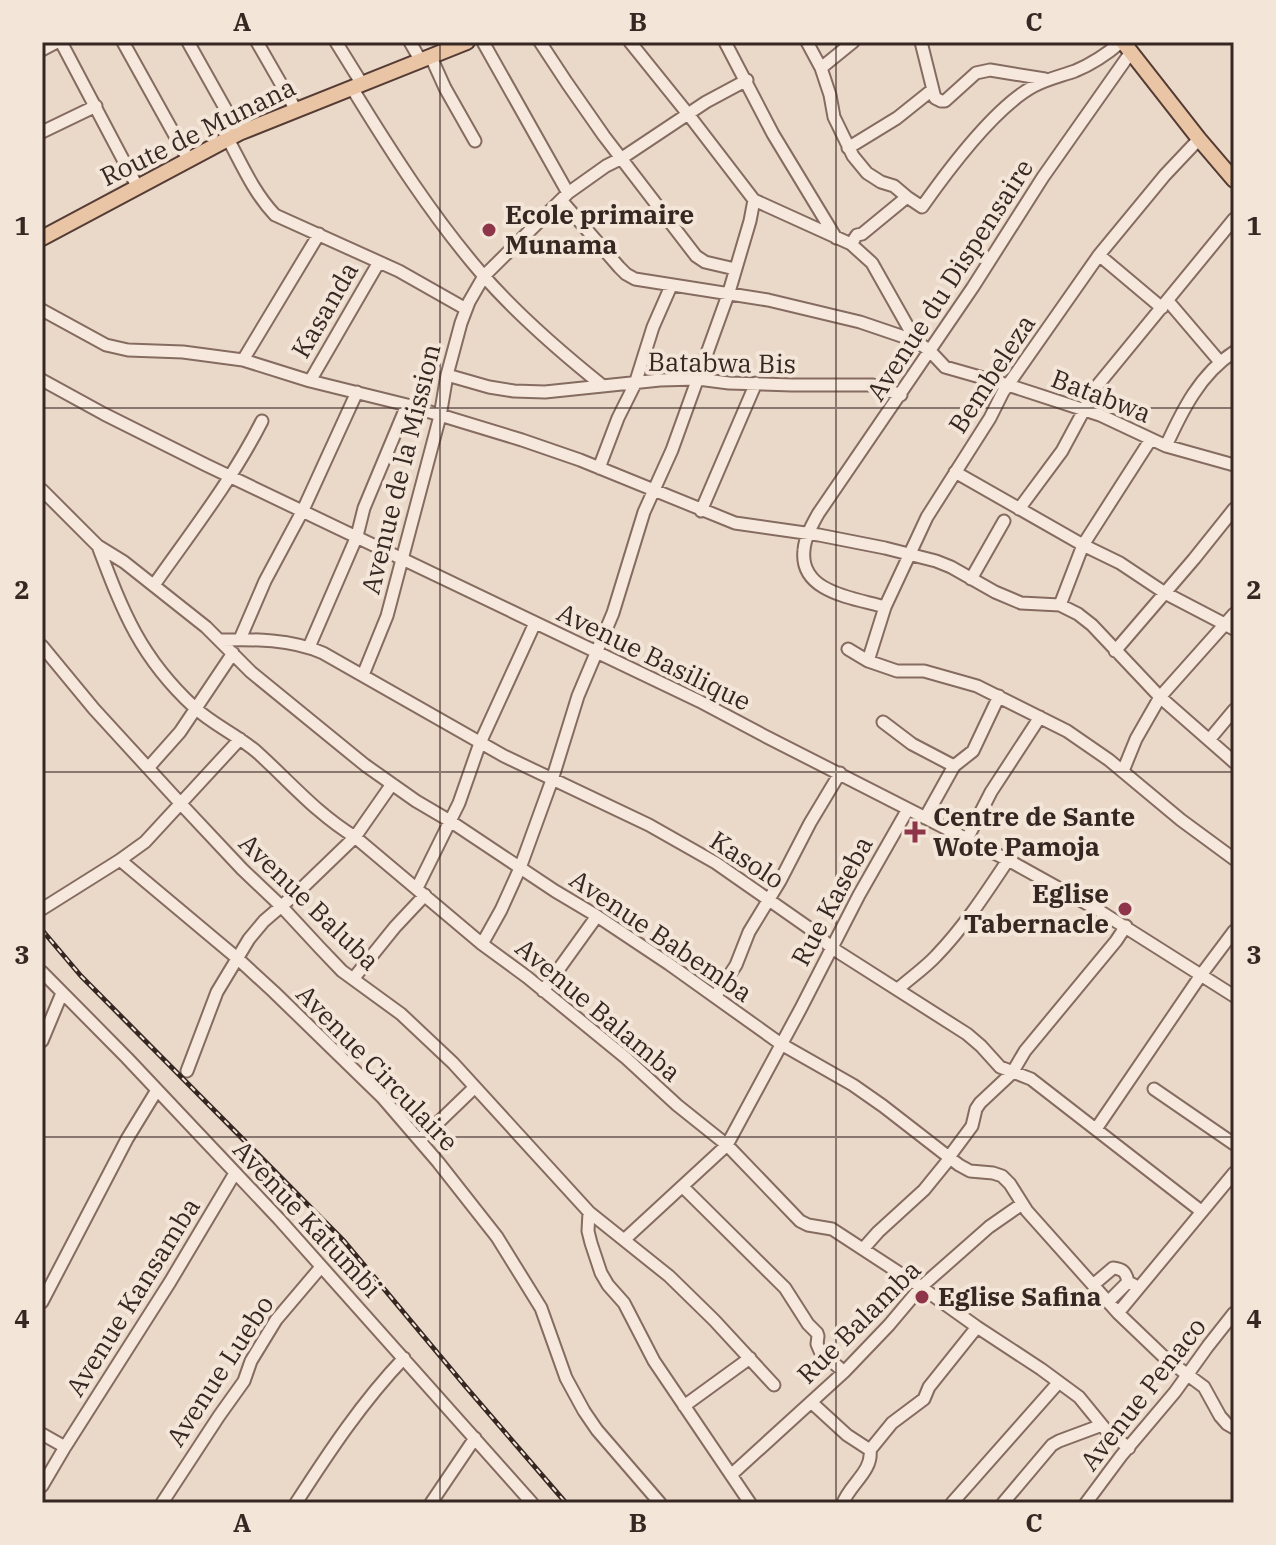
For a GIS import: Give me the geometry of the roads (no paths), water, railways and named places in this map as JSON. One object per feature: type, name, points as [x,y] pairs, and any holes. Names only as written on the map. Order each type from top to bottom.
[{"type":"main road","name":"Route de Munana","points":[[42,238],[233,136],[467,42]]},
{"type":"main road","points":[[1125,45],[1234,180]]},
{"type":"street","points":[[42,50],[59,42],[137,186]]},
{"type":"street","points":[[123,42],[188,159]]},
{"type":"street","points":[[188,42],[264,203],[275,215],[399,271],[466,309]]},
{"type":"street","points":[[257,42],[296,110]]},
{"type":"street","points":[[336,42],[405,174],[438,219],[484,276],[543,335],[603,386]]},
{"type":"street","points":[[410,42],[426,59],[475,141]]},
{"type":"street","name":"Batabwa","points":[[483,42],[564,196],[626,274],[635,279],[729,292],[860,322],[916,341],[945,367],[1083,409],[1166,446],[1234,465]]},
{"type":"street","points":[[540,42],[696,256],[734,274]]},
{"type":"street","points":[[630,42],[754,200],[851,244],[872,263],[916,341]]},
{"type":"street","points":[[725,42],[780,147],[836,238]]},
{"type":"street","points":[[807,42],[821,68],[834,117],[848,148],[867,173],[894,186],[922,207],[993,119],[1031,87],[1125,45]]},
{"type":"street","points":[[821,68],[853,42]]},
{"type":"street","points":[[921,42],[932,90],[935,98],[941,101],[945,101],[976,73],[990,70],[1049,79]]},
{"type":"street","name":"Avenue du Dispensaire","points":[[808,534],[818,514],[901,395],[1043,177],[1125,45]]},
{"type":"street","points":[[564,196],[688,114],[747,80]]},
{"type":"street","points":[[848,148],[897,118],[932,90]]},
{"type":"street","points":[[42,132],[96,106]]},
{"type":"street","name":"Bembeleza","points":[[868,661],[885,607],[927,517],[1008,385],[1099,255],[1199,139]]},
{"type":"street","name":"Avenue de la Mission","points":[[363,675],[387,616],[466,309],[484,276],[564,196]]},
{"type":"street","points":[[851,244],[857,235],[907,197]]},
{"type":"street","points":[[482,944],[520,868],[578,696],[619,597],[653,489],[672,450],[729,292],[754,200]]},
{"type":"street","points":[[1019,509],[1062,451],[1104,375],[1234,219]]},
{"type":"street","points":[[243,360],[319,234]]},
{"type":"street","points":[[1099,255],[1165,304],[1220,362]]},
{"type":"street","name":"Kasanda","points":[[310,381],[379,262]]},
{"type":"street","points":[[599,468],[635,384],[653,327],[671,286]]},
{"type":"street","points":[[42,310],[106,345],[128,350],[183,352],[243,360],[522,440],[735,523],[885,548],[936,561],[1021,603],[1060,605],[1092,625],[1160,697],[1234,762]]},
{"type":"street","points":[[1166,446],[1182,410],[1220,362],[1234,352]]},
{"type":"street","name":"Batabwa Bis","points":[[447,375],[514,391],[545,392],[698,379],[812,386],[873,385],[901,395]]},
{"type":"street","name":"Avenue Basilique","points":[[42,380],[104,414],[699,701],[840,773],[1008,860],[1126,926],[1234,996]]},
{"type":"street","points":[[701,511],[756,383]]},
{"type":"street","points":[[240,639],[357,392]]},
{"type":"street","points":[[309,647],[357,536],[364,508],[407,405]]},
{"type":"street","points":[[154,585],[232,476],[262,421]]},
{"type":"street","points":[[1060,605],[1083,545],[1151,439]]},
{"type":"street","points":[[955,472],[1230,627]]},
{"type":"street","name":"Avenue Babemba","points":[[42,490],[98,546],[154,585],[319,729],[392,784],[597,916],[781,1044],[853,1085],[970,1171],[1002,1176],[1022,1204],[1118,1313],[1165,1358],[1204,1387],[1220,1416],[1234,1428]]},
{"type":"street","points":[[1115,651],[1234,509]]},
{"type":"street","points":[[971,579],[1004,521]]},
{"type":"street","points":[[808,534],[803,551],[810,578],[819,586],[837,593],[885,607]]},
{"type":"street","name":"Avenue Balamba","points":[[98,546],[139,642],[169,682],[196,709],[257,752],[336,826],[355,837],[482,944],[626,1058],[727,1145],[800,1221],[832,1229],[1059,1382],[1088,1406],[1102,1425],[1129,1448]]},
{"type":"street","points":[[1123,771],[1136,739],[1160,697],[1230,627],[1234,614]]},
{"type":"street","points":[[353,979],[421,891],[459,803],[480,743],[535,623]]},
{"type":"street","name":"Kasolo","points":[[220,640],[279,642],[309,647],[480,743],[649,825],[716,863],[832,948],[967,1034],[1000,1067],[1031,1079],[1201,1211]]},
{"type":"street","name":"Avenue Baluba","points":[[42,646],[94,709],[181,804],[342,971],[401,1014],[453,1063],[589,1212],[669,1276],[774,1385]]},
{"type":"street","points":[[848,649],[868,661],[897,671],[924,671],[977,686],[1067,731],[1234,859]]},
{"type":"street","points":[[148,768],[180,732],[233,653]]},
{"type":"street","points":[[925,818],[954,766],[973,751],[999,696]]},
{"type":"street","points":[[1209,740],[1234,710]]},
{"type":"street","points":[[967,839],[991,792],[1040,717]]},
{"type":"street","points":[[883,722],[912,744],[954,766]]},
{"type":"street","points":[[42,909],[145,842],[240,739]]},
{"type":"street","points":[[715,997],[736,965],[749,932],[840,773]]},
{"type":"street","points":[[187,1071],[210,1007],[249,939],[264,921],[355,837],[392,784]]},
{"type":"street","name":"Rue Kaseba","points":[[624,1240],[727,1145],[908,809]]},
{"type":"street","name":"Avenue Circulaire","points":[[120,860],[237,958],[382,1097],[420,1140],[513,1261],[541,1308],[566,1378],[584,1411],[660,1503]]},
{"type":"street","points":[[898,989],[934,959],[977,906],[1008,860]]},
{"type":"street","points":[[543,991],[597,916]]},
{"type":"street","points":[[863,1249],[924,1190],[972,1126],[980,1103],[1012,1073],[1025,1051],[1126,926]]},
{"type":"street","points":[[1096,1129],[1234,931]]},
{"type":"street","name":"Avenue Katumbi","points":[[42,972],[235,1173],[532,1503]]},
{"type":"street","points":[[43,1034],[62,993]]},
{"type":"street","points":[[420,1140],[475,1087]]},
{"type":"street","points":[[1154,1089],[1234,1144]]},
{"type":"street","points":[[42,1302],[127,1139],[157,1090]]},
{"type":"street","name":"Avenue Kansamba","points":[[42,1486],[235,1173]]},
{"type":"street","points":[[1118,1313],[1133,1286],[1234,1173]]},
{"type":"street","points":[[683,1187],[785,1288],[817,1333],[817,1347],[844,1372]]},
{"type":"street","name":"Rue Balamba","points":[[731,1475],[844,1372],[921,1287],[989,1227],[1022,1204]]},
{"type":"street","points":[[589,1212],[588,1231],[601,1273],[624,1303],[646,1348],[750,1503]]},
{"type":"street","name":"Avenue Luebo","points":[[162,1503],[244,1381],[251,1361],[276,1320],[321,1267]]},
{"type":"street","points":[[1093,1285],[1113,1268],[1122,1269],[1133,1286]]},
{"type":"street","points":[[1108,1302],[1133,1286]]},
{"type":"street","name":"Avenue Penaco","points":[[1086,1503],[1160,1412],[1234,1313]]},
{"type":"street","points":[[843,1503],[870,1463],[870,1450],[892,1423],[924,1399],[929,1387],[977,1327]]},
{"type":"street","points":[[296,1503],[361,1407],[404,1358]]},
{"type":"street","points":[[684,1406],[750,1358]]},
{"type":"street","points":[[952,1503],[1059,1382]]},
{"type":"street","points":[[811,1402],[847,1435],[870,1450]]},
{"type":"street","points":[[1003,1503],[1052,1445],[1102,1425]]},
{"type":"street","points":[[42,1434],[65,1447]]},
{"type":"street","points":[[431,1503],[475,1438]]},
{"type":"railway","points":[[42,930],[81,976],[344,1241],[566,1503]]},
{"type":"place","name":"Ecole primaire Munama","points":[[489,230]]},
{"type":"place","name":"Centre de Sante Wote Pamoja","points":[[915,832]]},
{"type":"place","name":"Eglise Tabernacle","points":[[1125,909]]},
{"type":"place","name":"Eglise Safina","points":[[922,1297]]}]
